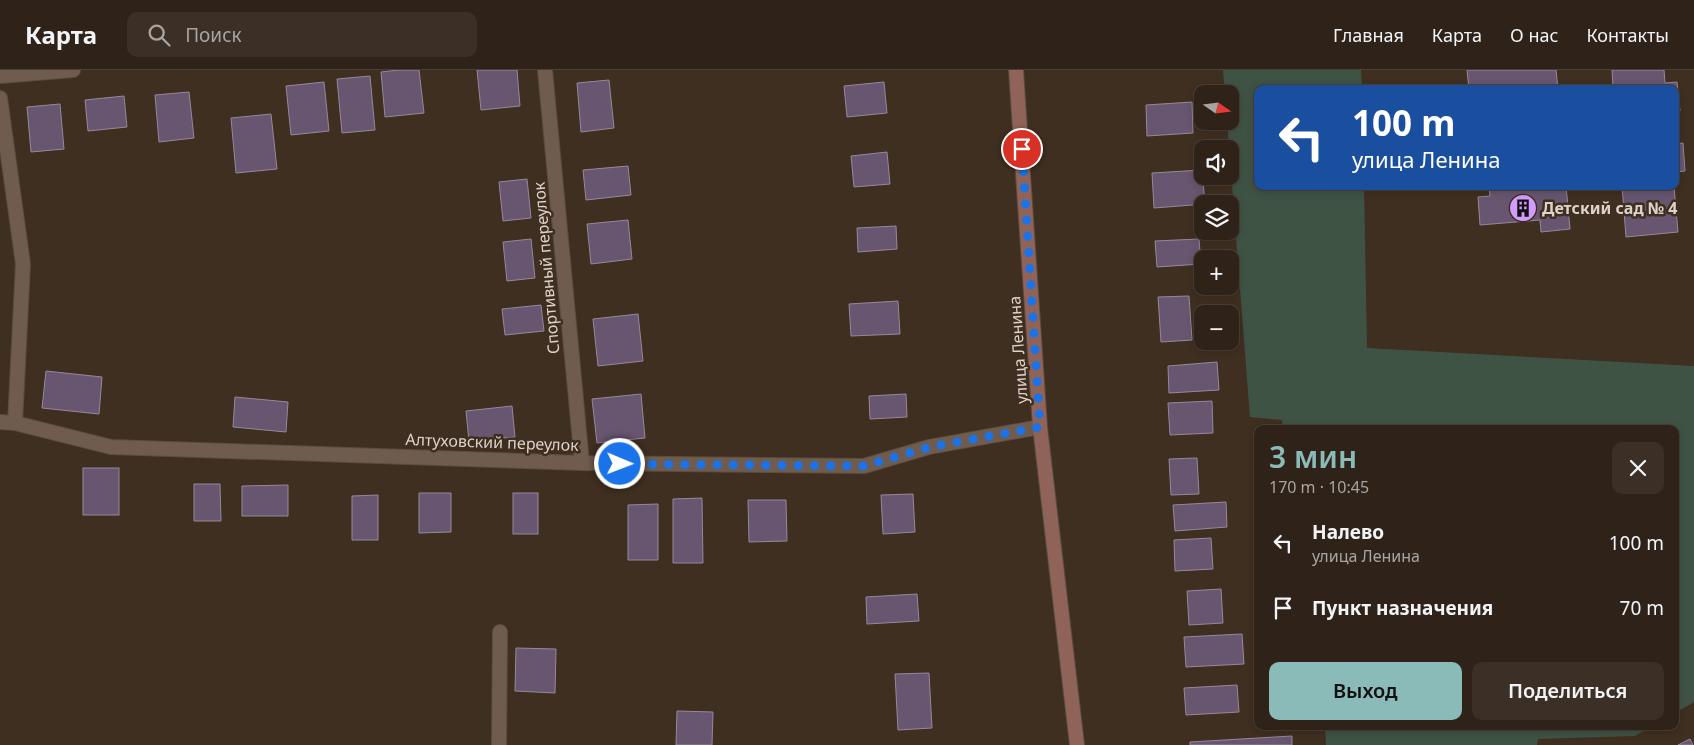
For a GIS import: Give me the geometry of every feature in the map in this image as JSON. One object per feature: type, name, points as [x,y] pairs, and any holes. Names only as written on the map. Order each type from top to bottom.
[{"type":"main road","name":"улица Ленина","points":[[1016,70],[1040,427],[1077,745]]},
{"type":"street","points":[[0,76],[73,70]]},
{"type":"street","name":"Спортивный переулок","points":[[545,70],[582,463]]},
{"type":"street","points":[[0,98],[23,264],[15,423]]},
{"type":"street","name":"Алтуховский переулок","points":[[0,422],[15,423],[111,447],[582,463],[864,466],[930,447],[1040,427]]},
{"type":"street","points":[[499,745],[500,632]]},
{"type":"green space","points":[[1223,70],[1361,70],[1362,85],[1254,85],[1254,190],[1364,190],[1367,348],[1694,366],[1694,702],[1679,711],[1679,425],[1283,425],[1282,420],[1250,417],[1239,275],[1239,250],[1237,250],[1236,240],[1239,240],[1239,195],[1233,195],[1232,185],[1239,185],[1239,140],[1228,140],[1228,130],[1239,130],[1239,85],[1224,85]]},
{"type":"green space","points":[[1325,730],[1645,730],[1635,736],[1538,739],[1537,745],[1326,745]]},
{"type":"building","points":[[419,70],[424,113],[385,117],[381,72]]},
{"type":"building","points":[[477,70],[517,70],[520,106],[481,110]]},
{"type":"building","points":[[1467,70],[1556,70],[1558,85],[1469,85]]},
{"type":"building","points":[[1612,70],[1664,70],[1665,83],[1677,82],[1677,85],[1613,85]]},
{"type":"building","points":[[370,76],[375,130],[342,133],[337,79]]},
{"type":"building","points":[[609,80],[614,128],[581,132],[577,83]]},
{"type":"building","points":[[324,82],[329,131],[291,135],[286,86]]},
{"type":"building","points":[[884,82],[887,113],[847,117],[844,86]]},
{"type":"building","points":[[189,92],[194,138],[159,142],[155,95]]},
{"type":"building","points":[[124,96],[127,127],[88,131],[85,100]]},
{"type":"building","points":[[1192,102],[1193,133],[1147,136],[1146,105]]},
{"type":"building","points":[[60,104],[64,149],[31,152],[27,107]]},
{"type":"building","points":[[271,114],[277,169],[236,173],[231,118]]},
{"type":"building","points":[[1683,143],[1685,171],[1679,172],[1679,144]]},
{"type":"building","points":[[887,152],[890,184],[854,187],[851,156]]},
{"type":"building","points":[[628,166],[631,195],[586,200],[583,170]]},
{"type":"building","points":[[1194,170],[1194,185],[1203,185],[1204,195],[1194,195],[1194,205],[1154,208],[1152,173]]},
{"type":"building","points":[[527,179],[531,218],[503,221],[499,182]]},
{"type":"building","name":"Детский сад № 4","points":[[1489,190],[1566,190],[1570,229],[1541,232],[1540,220],[1480,225],[1478,197],[1490,196]]},
{"type":"building","name":"Детский сад № 4","points":[[1622,190],[1674,190],[1678,232],[1626,237]]},
{"type":"building","points":[[628,220],[632,259],[591,264],[587,224]]},
{"type":"building","points":[[896,226],[897,249],[858,252],[857,228]]},
{"type":"building","points":[[531,239],[535,278],[507,281],[503,242]]},
{"type":"building","points":[[1199,240],[1200,250],[1194,250],[1194,264],[1157,267],[1155,241]]},
{"type":"building","points":[[1189,296],[1192,340],[1161,342],[1158,297]]},
{"type":"building","points":[[898,301],[900,334],[851,336],[849,304]]},
{"type":"building","points":[[541,305],[544,331],[505,335],[502,309]]},
{"type":"building","points":[[638,314],[643,361],[598,366],[593,319]]},
{"type":"building","points":[[1217,362],[1219,390],[1169,393],[1168,366]]},
{"type":"building","points":[[46,371],[102,377],[99,414],[42,408]]},
{"type":"building","points":[[641,394],[645,438],[597,443],[592,399]]},
{"type":"building","points":[[906,394],[907,417],[870,419],[869,396]]},
{"type":"building","points":[[235,397],[288,402],[286,432],[233,427]]},
{"type":"building","points":[[1212,401],[1213,433],[1170,435],[1168,403]]},
{"type":"building","points":[[512,406],[515,437],[469,441],[466,411]]},
{"type":"building","points":[[1197,458],[1199,494],[1171,495],[1169,459]]},
{"type":"building","points":[[83,468],[119,468],[119,515],[83,515]]},
{"type":"building","points":[[194,484],[220,484],[221,521],[194,521]]},
{"type":"building","points":[[288,485],[288,516],[242,516],[242,486]]},
{"type":"building","points":[[419,493],[451,493],[451,532],[419,533]]},
{"type":"building","points":[[513,493],[538,493],[538,534],[513,534]]},
{"type":"building","points":[[913,494],[915,532],[883,534],[881,495]]},
{"type":"building","points":[[378,495],[378,540],[352,540],[352,496]]},
{"type":"building","points":[[702,498],[703,563],[673,563],[673,499]]},
{"type":"building","points":[[748,500],[786,500],[787,541],[749,542]]},
{"type":"building","points":[[1226,502],[1227,527],[1175,531],[1173,505]]},
{"type":"building","points":[[658,504],[658,560],[628,560],[628,505]]},
{"type":"building","points":[[1211,538],[1213,569],[1175,571],[1174,540]]},
{"type":"building","points":[[1221,589],[1223,623],[1189,625],[1187,591]]},
{"type":"building","points":[[917,594],[919,621],[867,624],[866,597]]},
{"type":"building","points":[[1242,634],[1244,664],[1186,667],[1184,637]]},
{"type":"building","points":[[516,648],[556,649],[555,693],[515,691]]},
{"type":"building","points":[[929,673],[932,728],[898,730],[895,674]]},
{"type":"building","points":[[1237,685],[1239,712],[1186,715],[1184,688]]},
{"type":"building","points":[[677,711],[713,712],[712,745],[676,745]]},
{"type":"building","points":[[1292,736],[1292,745],[1190,745],[1190,742]]},
{"type":"building","points":[[1690,739],[1693,745],[1678,745]]},
{"type":"place","name":"Детский сад № 4","points":[[1523,208]]},
{"type":"route","points":[[620,464],[864,466],[930,447],[989,434],[1040,427],[1022,149]]}]
